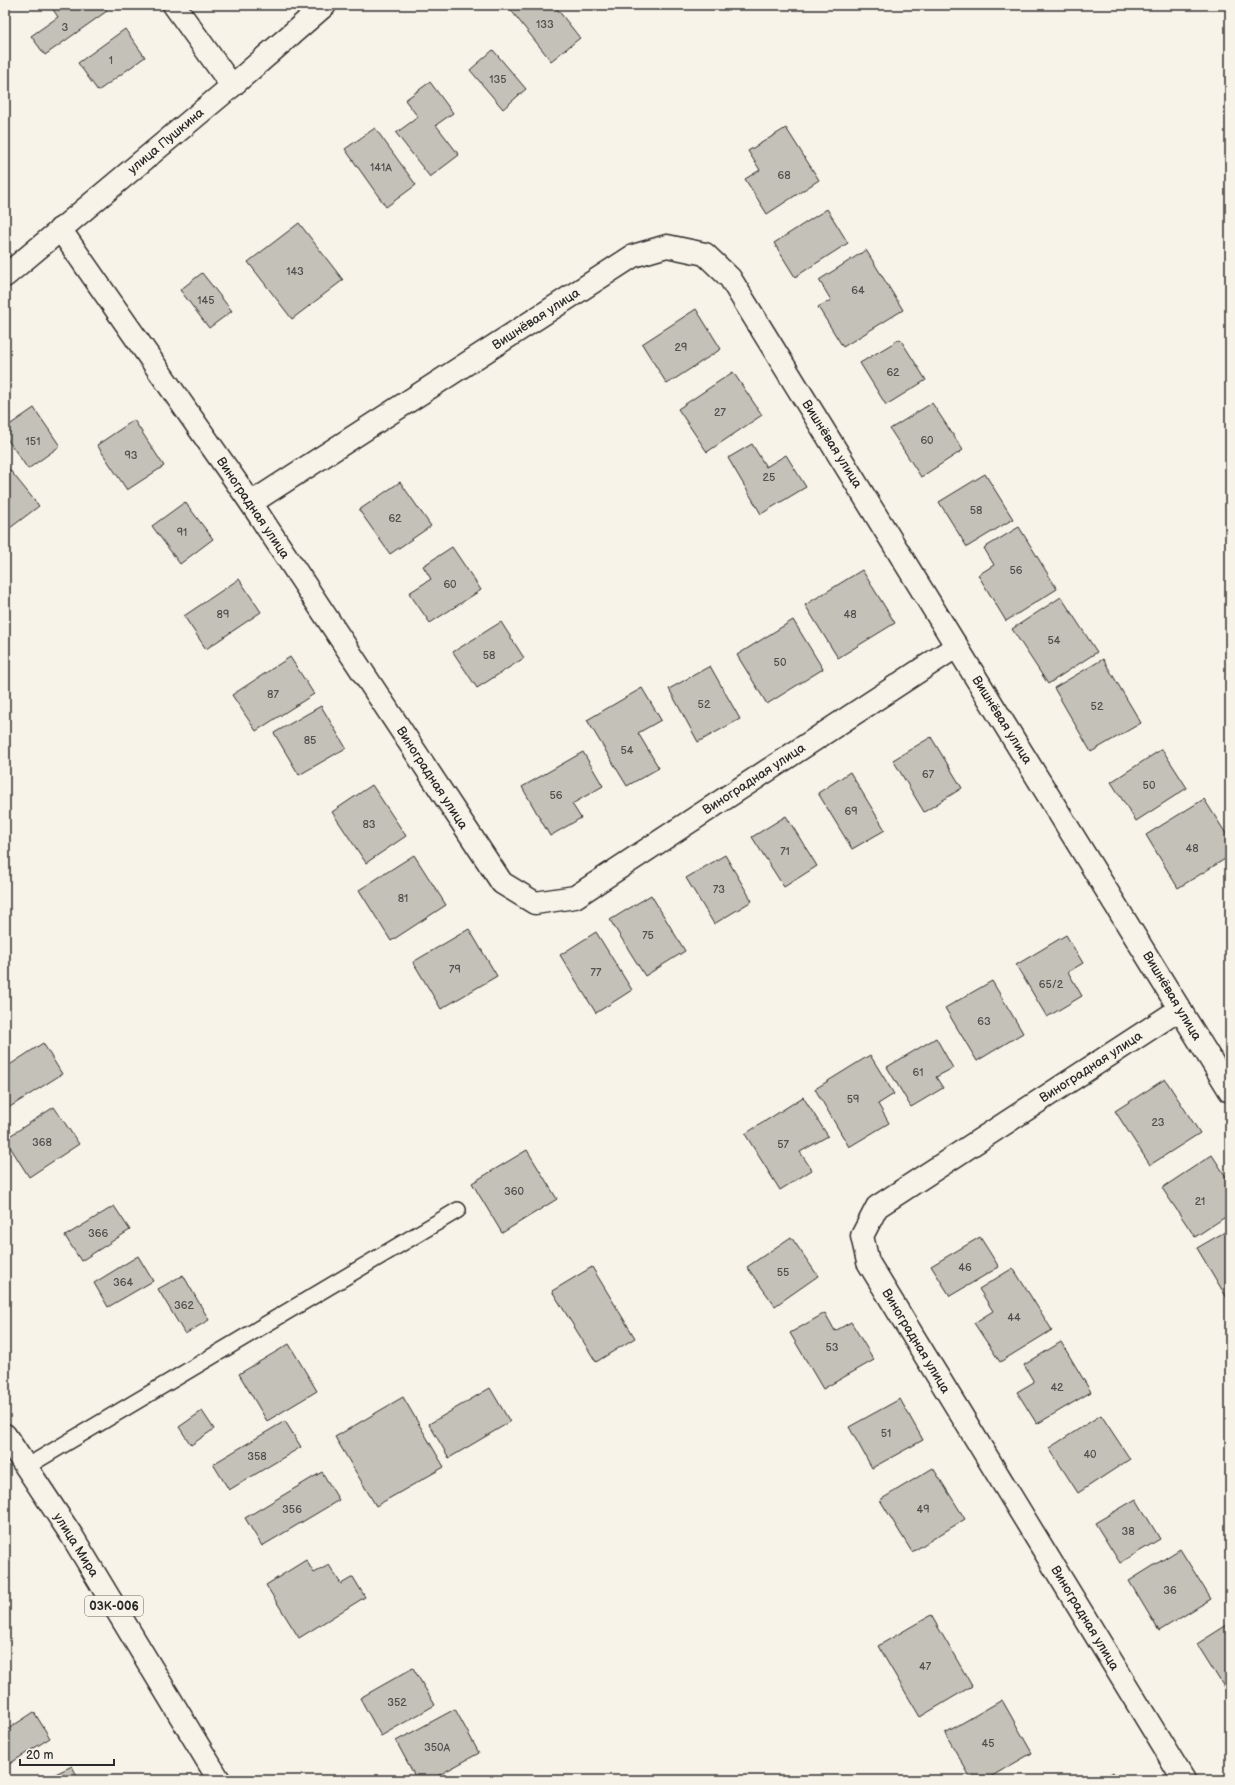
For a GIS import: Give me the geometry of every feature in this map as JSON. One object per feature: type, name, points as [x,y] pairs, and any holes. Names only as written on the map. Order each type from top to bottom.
[{"type":"street","points":[[174,5],[232,86]]},
{"type":"street","name":"улица Пушкина","points":[[5,276],[232,86],[325,5]]},
{"type":"street","name":"Виноградная улица","points":[[60,229],[251,503],[502,883],[535,903],[574,897],[957,646]]},
{"type":"street","name":"Вишнёвая улица","points":[[251,503],[633,256],[667,246],[706,254],[730,278],[1230,1091]]},
{"type":"street","name":"Виноградная улица","points":[[1180,1009],[877,1207],[862,1236],[868,1262],[1184,1780]]},
{"type":"street","name":"улица Мира","points":[[5,1435],[72,1536],[219,1780]]},
{"type":"lane","points":[[26,1467],[458,1210]]},
{"type":"building","points":[[50,5],[102,5],[107,11],[45,55],[31,36],[58,17]]},
{"type":"building","points":[[515,5],[554,5],[580,38],[551,61],[510,9]]},
{"type":"building","points":[[125,29],[145,57],[98,91],[78,63]]},
{"type":"building","points":[[493,50],[526,89],[503,109],[470,70]]},
{"type":"building","points":[[430,82],[453,113],[436,125],[459,155],[430,177],[396,133],[418,117],[405,100]]},
{"type":"building","points":[[375,128],[416,185],[386,207],[345,149]]},
{"type":"building","points":[[786,128],[819,180],[767,214],[745,179],[760,170],[748,151]]},
{"type":"building","points":[[827,209],[848,243],[795,277],[774,243]]},
{"type":"building","points":[[299,223],[343,280],[292,319],[248,262]]},
{"type":"building","points":[[866,250],[903,310],[843,347],[818,307],[831,300],[819,280]]},
{"type":"building","points":[[202,273],[232,311],[209,328],[180,290]]},
{"type":"building","points":[[696,309],[721,349],[667,384],[642,344]]},
{"type":"building","points":[[900,339],[926,380],[886,405],[860,363]]},
{"type":"building","points":[[733,372],[762,415],[707,452],[678,409]]},
{"type":"building","points":[[932,403],[963,450],[921,477],[890,429]]},
{"type":"building","points":[[34,408],[60,446],[28,469],[5,436],[5,428]]},
{"type":"building","points":[[134,420],[164,466],[127,490],[97,445]]},
{"type":"building","points":[[752,444],[766,467],[786,455],[806,487],[761,514],[728,458]]},
{"type":"building","points":[[5,464],[39,506],[10,528],[5,522]]},
{"type":"building","points":[[985,474],[1013,519],[967,547],[939,502]]},
{"type":"building","points":[[400,482],[431,526],[390,554],[359,510]]},
{"type":"building","points":[[185,502],[213,539],[180,564],[152,526]]},
{"type":"building","points":[[1019,527],[1057,589],[1006,621],[978,575],[994,565],[984,548]]},
{"type":"building","points":[[452,547],[481,590],[430,623],[409,593],[431,579],[423,566]]},
{"type":"building","points":[[862,570],[895,623],[838,658],[805,605]]},
{"type":"building","points":[[239,579],[261,612],[206,649],[184,616]]},
{"type":"building","points":[[1061,597],[1097,652],[1048,684],[1012,629]]},
{"type":"building","points":[[793,620],[823,669],[767,704],[737,655]]},
{"type":"building","points":[[501,622],[524,658],[477,688],[453,652]]},
{"type":"building","points":[[290,657],[314,694],[256,731],[232,695]]},
{"type":"building","points":[[1103,659],[1141,723],[1091,752],[1054,688]]},
{"type":"building","points":[[710,666],[740,719],[698,742],[669,689]]},
{"type":"building","points":[[642,688],[661,720],[638,733],[659,768],[627,786],[587,720]]},
{"type":"building","points":[[321,706],[346,748],[299,775],[274,733]]},
{"type":"building","points":[[931,737],[962,788],[924,812],[893,760]]},
{"type":"building","points":[[1162,749],[1187,788],[1136,821],[1111,782]]},
{"type":"building","points":[[583,752],[603,786],[572,804],[581,818],[550,836],[522,787]]},
{"type":"building","points":[[850,772],[885,830],[852,849],[818,793]]},
{"type":"building","points":[[372,785],[406,836],[366,863],[332,812]]},
{"type":"building","points":[[1204,799],[1230,840],[1230,856],[1178,888],[1146,835]]},
{"type":"building","points":[[786,816],[817,866],[784,887],[752,837]]},
{"type":"building","points":[[414,855],[446,905],[391,941],[359,890]]},
{"type":"building","points":[[725,855],[752,901],[714,924],[686,878]]},
{"type":"building","points":[[651,895],[685,951],[645,976],[610,920]]},
{"type":"building","points":[[469,929],[497,976],[441,1009],[413,962]]},
{"type":"building","points":[[596,932],[632,990],[596,1013],[560,955]]},
{"type":"building","points":[[1066,935],[1083,963],[1068,972],[1082,996],[1047,1017],[1016,965]]},
{"type":"building","points":[[992,981],[1023,1033],[977,1061],[945,1008]]},
{"type":"building","points":[[936,1038],[953,1068],[936,1077],[943,1088],[911,1107],[887,1067]]},
{"type":"building","points":[[43,1043],[62,1074],[5,1110],[5,1068]]},
{"type":"building","points":[[870,1055],[894,1094],[878,1104],[889,1123],[849,1147],[815,1089]]},
{"type":"building","points":[[1165,1079],[1200,1133],[1150,1165],[1115,1111]]},
{"type":"building","points":[[803,1097],[828,1136],[800,1152],[812,1170],[780,1190],[745,1134]]},
{"type":"building","points":[[54,1107],[79,1144],[29,1177],[5,1139]]},
{"type":"building","points":[[527,1150],[557,1199],[502,1233],[472,1183]]},
{"type":"building","points":[[1212,1155],[1230,1183],[1230,1214],[1195,1237],[1162,1188]]},
{"type":"building","points":[[114,1206],[130,1230],[81,1261],[65,1236]]},
{"type":"building","points":[[1230,1229],[1230,1303],[1197,1248]]},
{"type":"building","points":[[791,1237],[818,1276],[775,1306],[747,1267]]},
{"type":"building","points":[[980,1237],[999,1267],[950,1296],[931,1266]]},
{"type":"building","points":[[138,1256],[153,1281],[108,1307],[94,1283]]},
{"type":"building","points":[[592,1267],[635,1338],[596,1362],[552,1291]]},
{"type":"building","points":[[1013,1268],[1052,1330],[1000,1362],[974,1323],[993,1311],[979,1289]]},
{"type":"building","points":[[183,1275],[209,1320],[185,1334],[158,1289]]},
{"type":"building","points":[[825,1313],[835,1331],[851,1322],[874,1360],[823,1389],[790,1333]]},
{"type":"building","points":[[1061,1342],[1091,1392],[1037,1424],[1017,1392],[1034,1382],[1024,1365]]},
{"type":"building","points":[[289,1344],[317,1391],[267,1421],[239,1374]]},
{"type":"building","points":[[490,1388],[510,1422],[449,1458],[429,1424]]},
{"type":"building","points":[[403,1397],[444,1467],[376,1506],[335,1437]]},
{"type":"building","points":[[900,1399],[923,1440],[872,1468],[849,1427]]},
{"type":"building","points":[[202,1411],[214,1429],[191,1445],[179,1427]]},
{"type":"building","points":[[1101,1415],[1130,1459],[1078,1493],[1049,1448]]},
{"type":"building","points":[[285,1421],[301,1447],[229,1490],[213,1464]]},
{"type":"building","points":[[933,1468],[965,1519],[912,1552],[880,1500]]},
{"type":"building","points":[[322,1472],[339,1500],[262,1546],[245,1518]]},
{"type":"building","points":[[1136,1499],[1160,1539],[1120,1563],[1095,1523]]},
{"type":"building","points":[[1180,1549],[1211,1599],[1159,1631],[1129,1581]]},
{"type":"building","points":[[306,1560],[314,1573],[329,1565],[341,1584],[353,1577],[365,1597],[299,1638],[266,1585]]},
{"type":"building","points":[[931,1615],[972,1686],[920,1717],[878,1646]]},
{"type":"building","points":[[1230,1623],[1230,1694],[1229,1695],[1197,1644]]},
{"type":"building","points":[[413,1668],[435,1705],[381,1736],[360,1698]]},
{"type":"building","points":[[1002,1700],[1032,1753],[985,1780],[972,1780],[945,1733]]},
{"type":"building","points":[[455,1709],[479,1753],[430,1780],[417,1780],[396,1741]]},
{"type":"building","points":[[34,1712],[50,1738],[6,1766],[5,1731]]},
{"type":"building","points":[[72,1766],[79,1780],[43,1780]]},
{"type":"building","points":[[1113,1772],[1118,1780],[1101,1780]]}]
